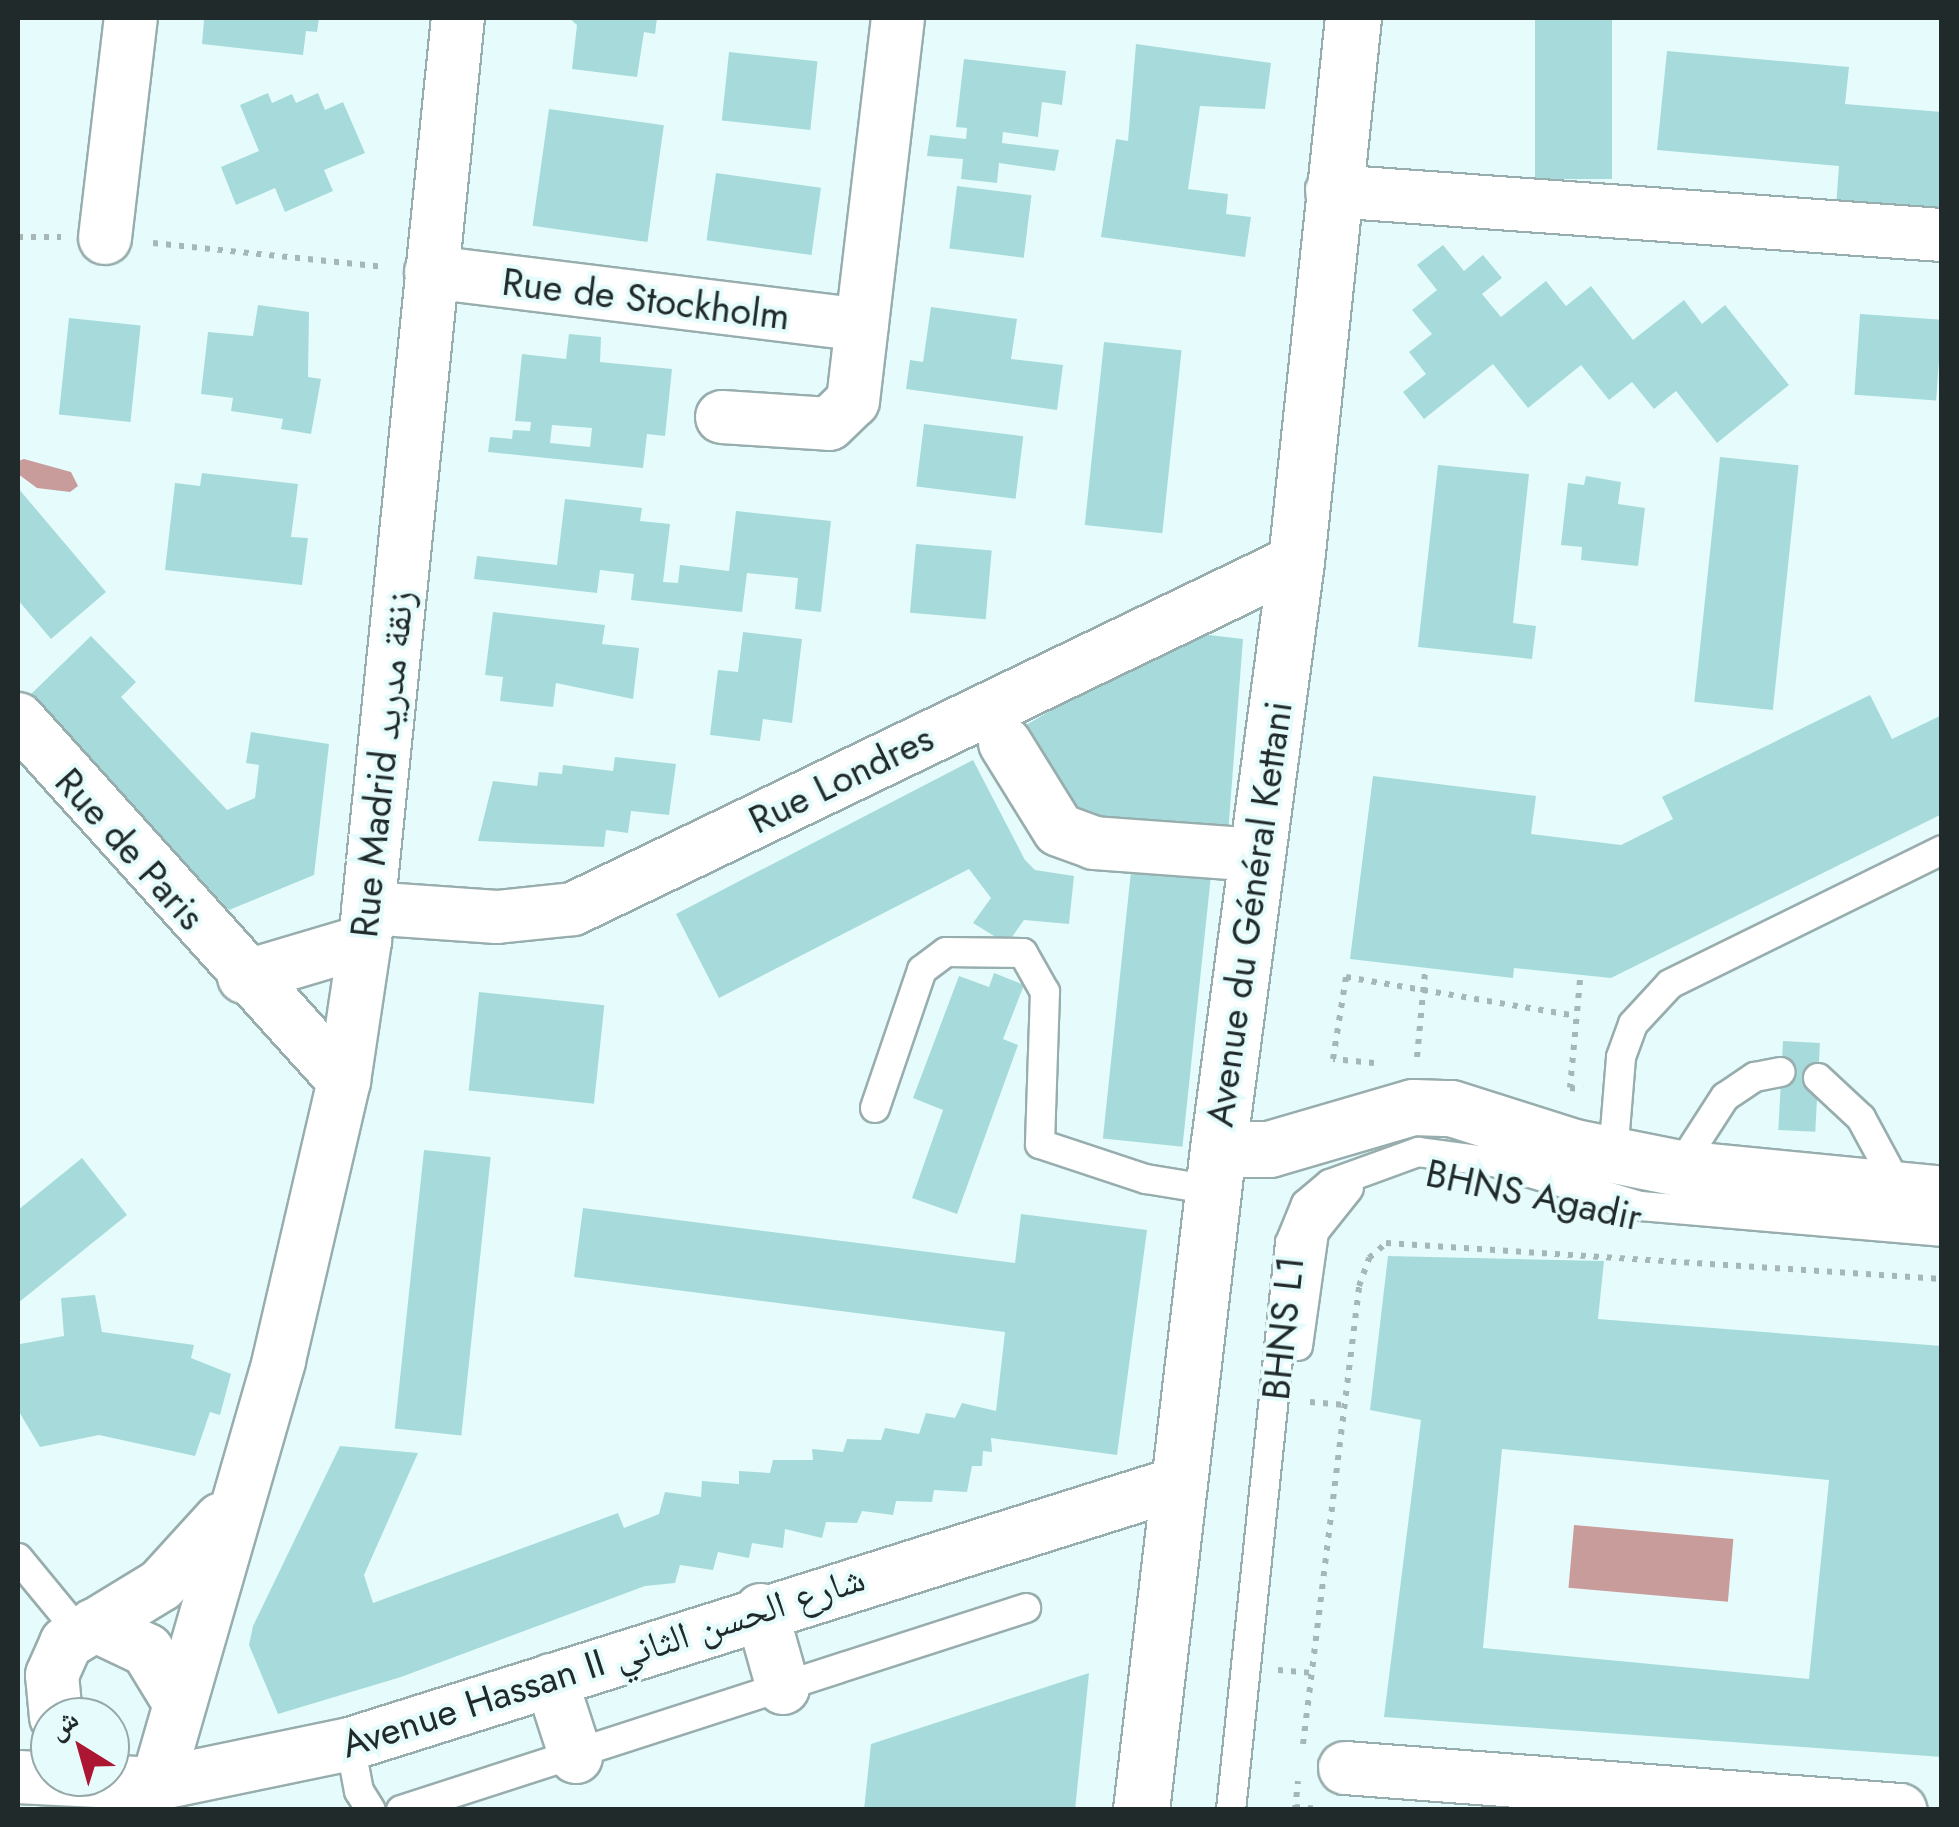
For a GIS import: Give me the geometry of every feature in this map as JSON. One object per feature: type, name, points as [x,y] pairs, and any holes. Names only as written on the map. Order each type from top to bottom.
[{"type":"street","points":[[105,238],[131,18]]},
{"type":"street","name":"Rue Madrid زنقة مدريد","points":[[157,1784],[177,1699],[316,1221],[344,1080],[367,925],[458,18]]},
{"type":"street","points":[[722,417],[812,425],[843,415],[853,401],[898,18]]},
{"type":"street","name":"Avenue du Général Kettani","points":[[1141,1810],[1215,1170],[1296,560],[1332,191],[1354,18]]},
{"type":"street","points":[[1332,191],[1942,235]]},
{"type":"street","name":"Rue de Stockholm","points":[[430,272],[862,325]]},
{"type":"street","name":"Rue Londres","points":[[367,925],[572,909],[1296,560]]},
{"type":"street","name":"Rue de Paris","points":[[18,720],[244,977],[344,1080]]},
{"type":"street","points":[[1006,743],[1059,830],[1094,843],[1259,855]]},
{"type":"street","points":[[244,977],[367,925]]},
{"type":"street","points":[[1215,1170],[1376,1116],[1432,1108],[1486,1114],[1613,1155],[1679,1168],[1921,1192]]},
{"type":"street","name":"Avenue Hassan II شارع الحسن الثاني","points":[[130,1783],[157,1784],[350,1744],[761,1610],[1179,1483]]},
{"type":"street","name":"Rue Madrid زنقة مدريد","points":[[70,1662],[190,1560],[235,1497]]},
{"type":"street","points":[[761,1610],[784,1688]]},
{"type":"street","points":[[18,1722],[70,1662],[146,1650],[177,1699]]},
{"type":"street","points":[[552,1680],[576,1757]]},
{"type":"street","points":[[1315,1762],[1667,1799],[1900,1810]]},
{"type":"lane","points":[[1613,1155],[1620,1057],[1633,1024],[1670,984],[1942,850]]},
{"type":"lane","points":[[874,1108],[922,970],[946,952],[1022,954],[1045,992],[1040,1144],[1146,1179],[1215,1170]]},
{"type":"lane","points":[[1679,1168],[1725,1097],[1755,1077],[1781,1072]]},
{"type":"lane","points":[[1818,1078],[1861,1118],[1921,1192]]},
{"type":"lane","name":"BHNS L1","points":[[1230,1810],[1290,1243],[1306,1204],[1330,1184],[1358,1169],[1418,1152],[1494,1162],[1640,1206],[1942,1232]]},
{"type":"lane","name":"BHNS Agadir","points":[[1246,1810],[1310,1246],[1337,1196],[1395,1170],[1455,1169],[1612,1218],[1942,1248]]},
{"type":"lane","points":[[18,1558],[70,1662]]},
{"type":"lane","points":[[401,1810],[576,1757],[1026,1608]]},
{"type":"lane","points":[[350,1744],[359,1791],[371,1810]]},
{"type":"path","points":[[18,237],[105,238],[430,272]]},
{"type":"path","points":[[1416,1068],[1425,972]]},
{"type":"path","points":[[1382,1064],[1334,1059],[1346,976],[1577,1016]]},
{"type":"path","points":[[1295,1810],[1315,1762],[1359,1286],[1369,1258],[1386,1243],[1942,1279]]},
{"type":"shaded area","points":[[24,459],[71,472],[78,486],[70,492],[37,488],[18,474],[18,461]]},
{"type":"shaded area","points":[[1574,1525],[1733,1539],[1728,1602],[1569,1588]]},
{"type":"building","points":[[319,18],[317,32],[306,31],[303,55],[202,44],[204,20]]},
{"type":"building","points":[[569,18],[657,18],[655,34],[644,32],[637,77],[572,69],[577,25]]},
{"type":"building","points":[[1535,18],[1612,18],[1612,179],[1535,179]]},
{"type":"building","points":[[1136,44],[1271,63],[1265,109],[1200,106],[1188,189],[1228,194],[1226,214],[1251,217],[1245,257],[1101,237],[1116,139],[1128,141]]},
{"type":"building","points":[[1667,51],[1849,67],[1845,104],[1942,112],[1942,216],[1836,206],[1839,166],[1657,150]]},
{"type":"building","points":[[729,52],[818,61],[810,130],[722,121]]},
{"type":"building","points":[[964,59],[1066,71],[1062,105],[1042,102],[1038,137],[1003,132],[1002,143],[1059,150],[1055,171],[999,163],[997,183],[961,179],[963,159],[927,156],[930,135],[966,139],[967,128],[956,127]]},
{"type":"building","points":[[268,93],[272,103],[292,94],[296,103],[318,93],[325,110],[343,102],[365,153],[324,170],[333,191],[285,212],[275,188],[236,205],[221,167],[259,151],[240,105]]},
{"type":"building","points":[[549,109],[664,125],[647,242],[533,226]]},
{"type":"building","points":[[716,173],[821,188],[812,255],[707,240]]},
{"type":"building","points":[[957,186],[1031,195],[1024,258],[949,249]]},
{"type":"building","points":[[1443,245],[1464,271],[1483,255],[1502,278],[1482,294],[1501,317],[1546,281],[1566,306],[1591,286],[1633,340],[1684,300],[1702,324],[1725,305],[1789,385],[1717,443],[1676,391],[1654,409],[1632,382],[1609,400],[1581,365],[1528,408],[1493,364],[1424,419],[1403,392],[1426,374],[1409,352],[1432,334],[1412,310],[1437,290],[1417,265]]},
{"type":"building","points":[[258,305],[309,312],[308,377],[321,379],[311,434],[281,429],[283,419],[231,411],[233,398],[201,394],[208,332],[253,336]]},
{"type":"building","points":[[931,307],[1017,319],[1011,359],[1063,365],[1057,410],[906,389],[910,360],[923,362]]},
{"type":"building","points":[[1860,314],[1942,320],[1936,401],[1854,395]]},
{"type":"building","points":[[69,318],[141,326],[130,422],[59,414]]},
{"type":"building","points":[[569,334],[601,337],[600,362],[672,369],[665,436],[647,434],[643,468],[488,452],[490,437],[512,439],[513,430],[530,431],[531,422],[515,421],[522,354],[566,359]],"holes":[[[552,425],[592,428],[590,447],[550,443]]]},
{"type":"building","points":[[1104,342],[1182,350],[1162,533],[1085,525]]},
{"type":"building","points":[[924,424],[1023,436],[1016,499],[916,487]]},
{"type":"building","points":[[1720,457],[1799,465],[1773,710],[1694,702]]},
{"type":"building","points":[[1438,465],[1529,474],[1513,623],[1536,626],[1532,659],[1418,647]]},
{"type":"building","points":[[202,473],[298,484],[291,537],[308,538],[302,585],[165,570],[175,483],[200,486]]},
{"type":"building","points":[[1586,476],[1621,482],[1618,504],[1645,508],[1638,566],[1581,560],[1582,547],[1561,545],[1568,483],[1584,485]]},
{"type":"building","points":[[18,488],[106,592],[51,639],[18,600]]},
{"type":"building","points":[[565,499],[642,508],[640,521],[670,524],[663,582],[678,583],[680,565],[729,571],[736,511],[831,521],[821,612],[795,609],[798,578],[747,573],[742,612],[631,600],[634,574],[600,570],[597,593],[474,579],[477,556],[557,565]]},
{"type":"building","points":[[916,544],[992,551],[986,619],[910,613]]},
{"type":"building","points":[[493,612],[605,625],[602,644],[639,648],[633,699],[556,683],[553,707],[500,701],[503,677],[485,675]]},
{"type":"building","points":[[743,632],[802,639],[792,723],[763,719],[760,741],[710,735],[718,670],[738,672]]},
{"type":"building","points":[[1184,632],[1243,639],[1228,834],[1062,819],[1026,725]]},
{"type":"building","points":[[91,636],[136,682],[121,697],[227,810],[255,798],[259,765],[246,763],[251,732],[329,744],[314,875],[229,910],[30,695]]},
{"type":"building","points":[[1870,695],[1892,739],[1942,715],[1942,814],[1611,978],[1514,968],[1513,978],[1350,959],[1373,776],[1536,796],[1531,834],[1621,845],[1673,819],[1662,797]]},
{"type":"building","points":[[615,757],[676,764],[669,815],[631,811],[628,833],[606,830],[604,847],[478,841],[493,781],[537,786],[539,772],[562,774],[563,765],[613,771]]},
{"type":"building","points":[[973,760],[1025,860],[1035,870],[1074,876],[1069,924],[1024,920],[1007,944],[973,923],[991,898],[969,869],[719,998],[676,914]]},
{"type":"building","points":[[1133,852],[1213,860],[1182,1147],[1103,1138]]},
{"type":"building","points":[[994,973],[1024,985],[1003,1039],[1018,1045],[957,1214],[912,1198],[943,1110],[913,1098],[959,976],[989,987]]},
{"type":"building","points":[[479,992],[604,1005],[594,1104],[469,1090]]},
{"type":"building","points":[[1783,1041],[1820,1043],[1815,1132],[1778,1130]]},
{"type":"building","points":[[424,1150],[491,1157],[461,1435],[395,1428]]},
{"type":"building","points":[[82,1158],[127,1215],[18,1303],[18,1210]]},
{"type":"building","points":[[583,1208],[1015,1263],[1021,1214],[1147,1230],[1117,1455],[991,1438],[992,1452],[983,1451],[982,1466],[972,1466],[967,1492],[934,1490],[932,1502],[896,1501],[893,1515],[862,1511],[857,1523],[826,1522],[822,1538],[785,1529],[783,1548],[752,1543],[749,1558],[718,1552],[713,1570],[680,1565],[675,1583],[645,1586],[401,1677],[278,1714],[249,1645],[253,1626],[340,1446],[418,1453],[364,1575],[373,1603],[618,1513],[624,1528],[659,1514],[665,1492],[701,1497],[702,1481],[739,1484],[739,1471],[770,1473],[773,1460],[813,1460],[812,1449],[843,1452],[847,1439],[881,1440],[885,1428],[919,1434],[926,1413],[955,1418],[962,1403],[996,1411],[1005,1332],[574,1277]]},
{"type":"building","points":[[1388,1256],[1604,1261],[1598,1319],[1942,1346],[1942,1757],[1384,1717],[1421,1420],[1370,1410]],"holes":[[[1502,1449],[1829,1480],[1809,1679],[1483,1648]]]},
{"type":"building","points":[[95,1295],[102,1332],[194,1345],[191,1358],[231,1374],[220,1415],[210,1412],[195,1456],[99,1435],[40,1447],[18,1410],[20,1344],[64,1336],[61,1298]]},
{"type":"building","points":[[1089,1673],[1075,1810],[864,1810],[871,1744]]}]
